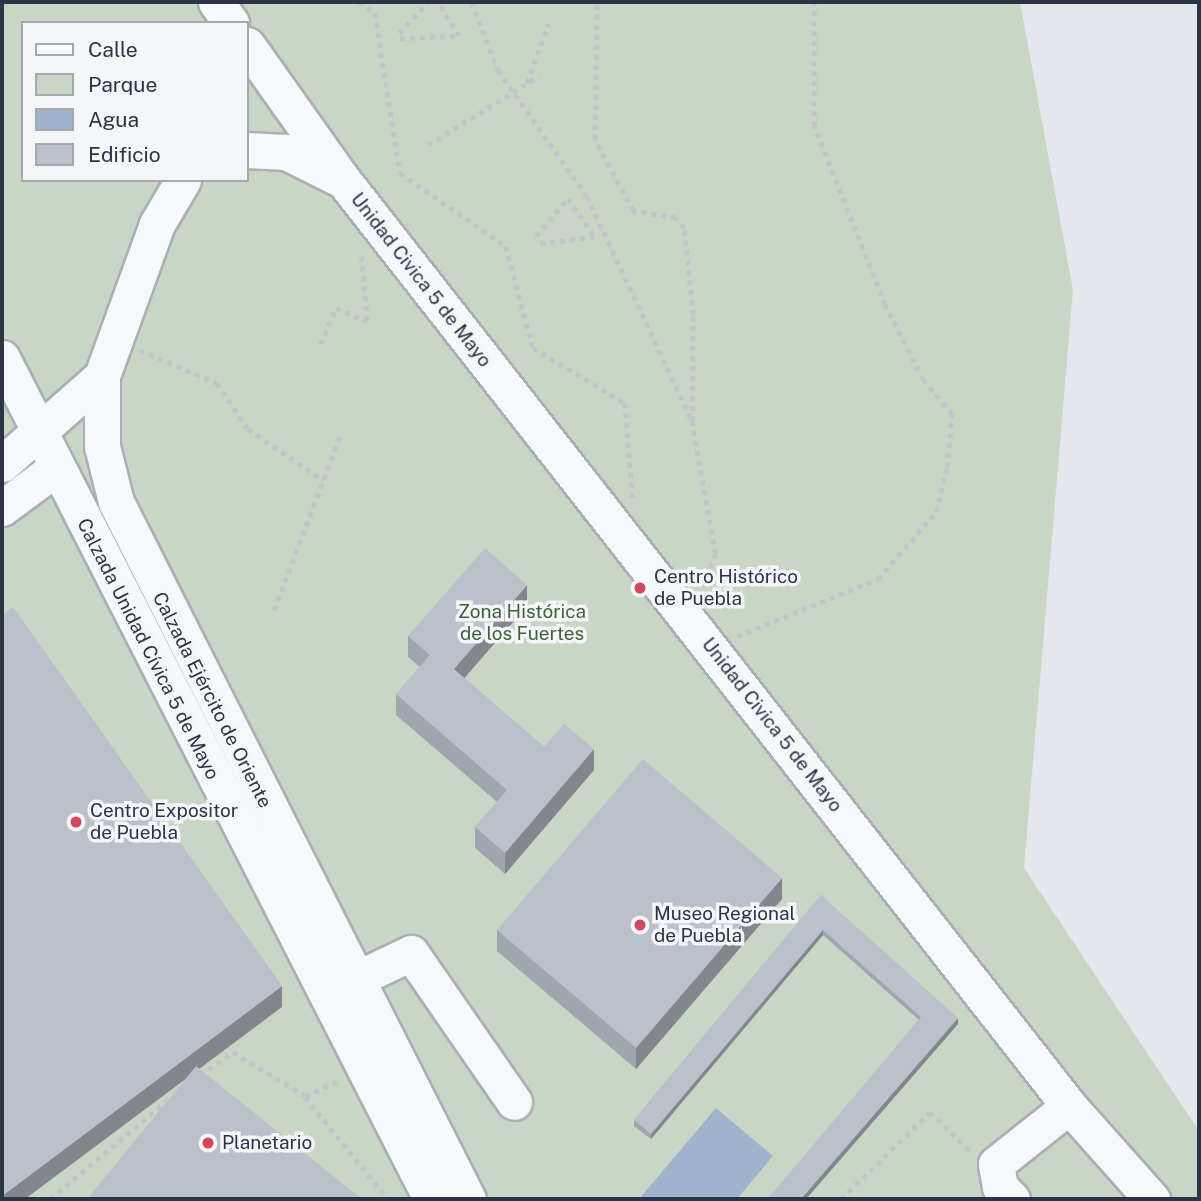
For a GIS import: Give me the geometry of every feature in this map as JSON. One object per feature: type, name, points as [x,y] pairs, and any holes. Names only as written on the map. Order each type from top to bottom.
[{"type":"lane","points":[[216,2],[230,21]]},
{"type":"lane","name":"Unidad Civica 5 de Mayo","points":[[248,46],[350,189],[1069,1106],[1152,1199]]},
{"type":"lane","points":[[248,150],[286,152],[350,189]]},
{"type":"lane","name":"Calzada Ejército de Oriente","points":[[182,182],[157,224],[103,376],[102,446],[134,545],[339,987]]},
{"type":"lane","name":"Calzada Unidad Cívica 5 de Mayo","points":[[2,358],[36,436],[56,468],[339,987],[445,1190]]},
{"type":"lane","points":[[2,464],[103,376]]},
{"type":"lane","points":[[2,508],[56,468]]},
{"type":"lane","points":[[339,987],[411,953],[513,1102]]},
{"type":"lane","points":[[1004,1188],[996,1164],[1069,1106]]},
{"type":"path","points":[[359,2],[375,13],[400,173],[506,246],[533,348],[625,402],[638,553]]},
{"type":"path","points":[[428,2],[399,36],[459,36],[438,2]]},
{"type":"path","points":[[472,2],[498,69],[587,196],[692,421]]},
{"type":"path","points":[[597,2],[596,140],[633,211],[676,218],[684,228],[693,316],[692,421],[716,554],[688,619]]},
{"type":"path","points":[[710,647],[878,579],[936,512],[947,468],[952,414],[923,380],[885,305],[814,126],[814,2]]},
{"type":"path","points":[[527,83],[548,24]]},
{"type":"path","points":[[428,145],[539,76]]},
{"type":"path","points":[[320,344],[336,308],[367,321],[350,189]]},
{"type":"path","points":[[536,236],[568,198],[595,237],[539,244]]},
{"type":"path","points":[[116,340],[217,383],[248,429],[323,480]]},
{"type":"path","points":[[274,610],[341,433]]},
{"type":"path","points":[[194,1079],[233,1052],[304,1096],[388,1199]]},
{"type":"path","points":[[304,1096],[335,1083]]},
{"type":"path","points":[[50,1199],[174,1095]]},
{"type":"path","points":[[841,1199],[930,1112],[1004,1188]]},
{"type":"green space","name":"Zona Histórica de los Fuertes","points":[[2,2],[1020,2],[1073,290],[1024,868],[1199,1131],[1199,1199],[2,1199]]},
{"type":"water","points":[[716,1108],[773,1156],[737,1199],[639,1199]]},
{"type":"building","points":[[485,548],[527,585],[454,669],[544,747],[564,724],[594,749],[505,853],[475,827],[507,790],[396,694],[430,655],[408,636]]},
{"type":"building","name":"Centro Expositor de Puebla","points":[[13,607],[282,986],[2,1196],[2,616]]},
{"type":"building","name":"Museo Regional de Puebla","points":[[643,759],[782,878],[636,1048],[497,930]]},
{"type":"building","points":[[821,895],[958,1018],[801,1199],[768,1199],[921,1017],[823,930],[651,1134],[634,1120]]},
{"type":"building","name":"Planetario","points":[[196,1066],[362,1199],[87,1199]]},
{"type":"place","name":"Centro Histórico de Puebla","points":[[640,588]]},
{"type":"place","name":"Centro Expositor de Puebla","points":[[76,822]]},
{"type":"place","name":"Museo Regional de Puebla","points":[[640,925]]},
{"type":"place","name":"Planetario","points":[[208,1143]]}]
